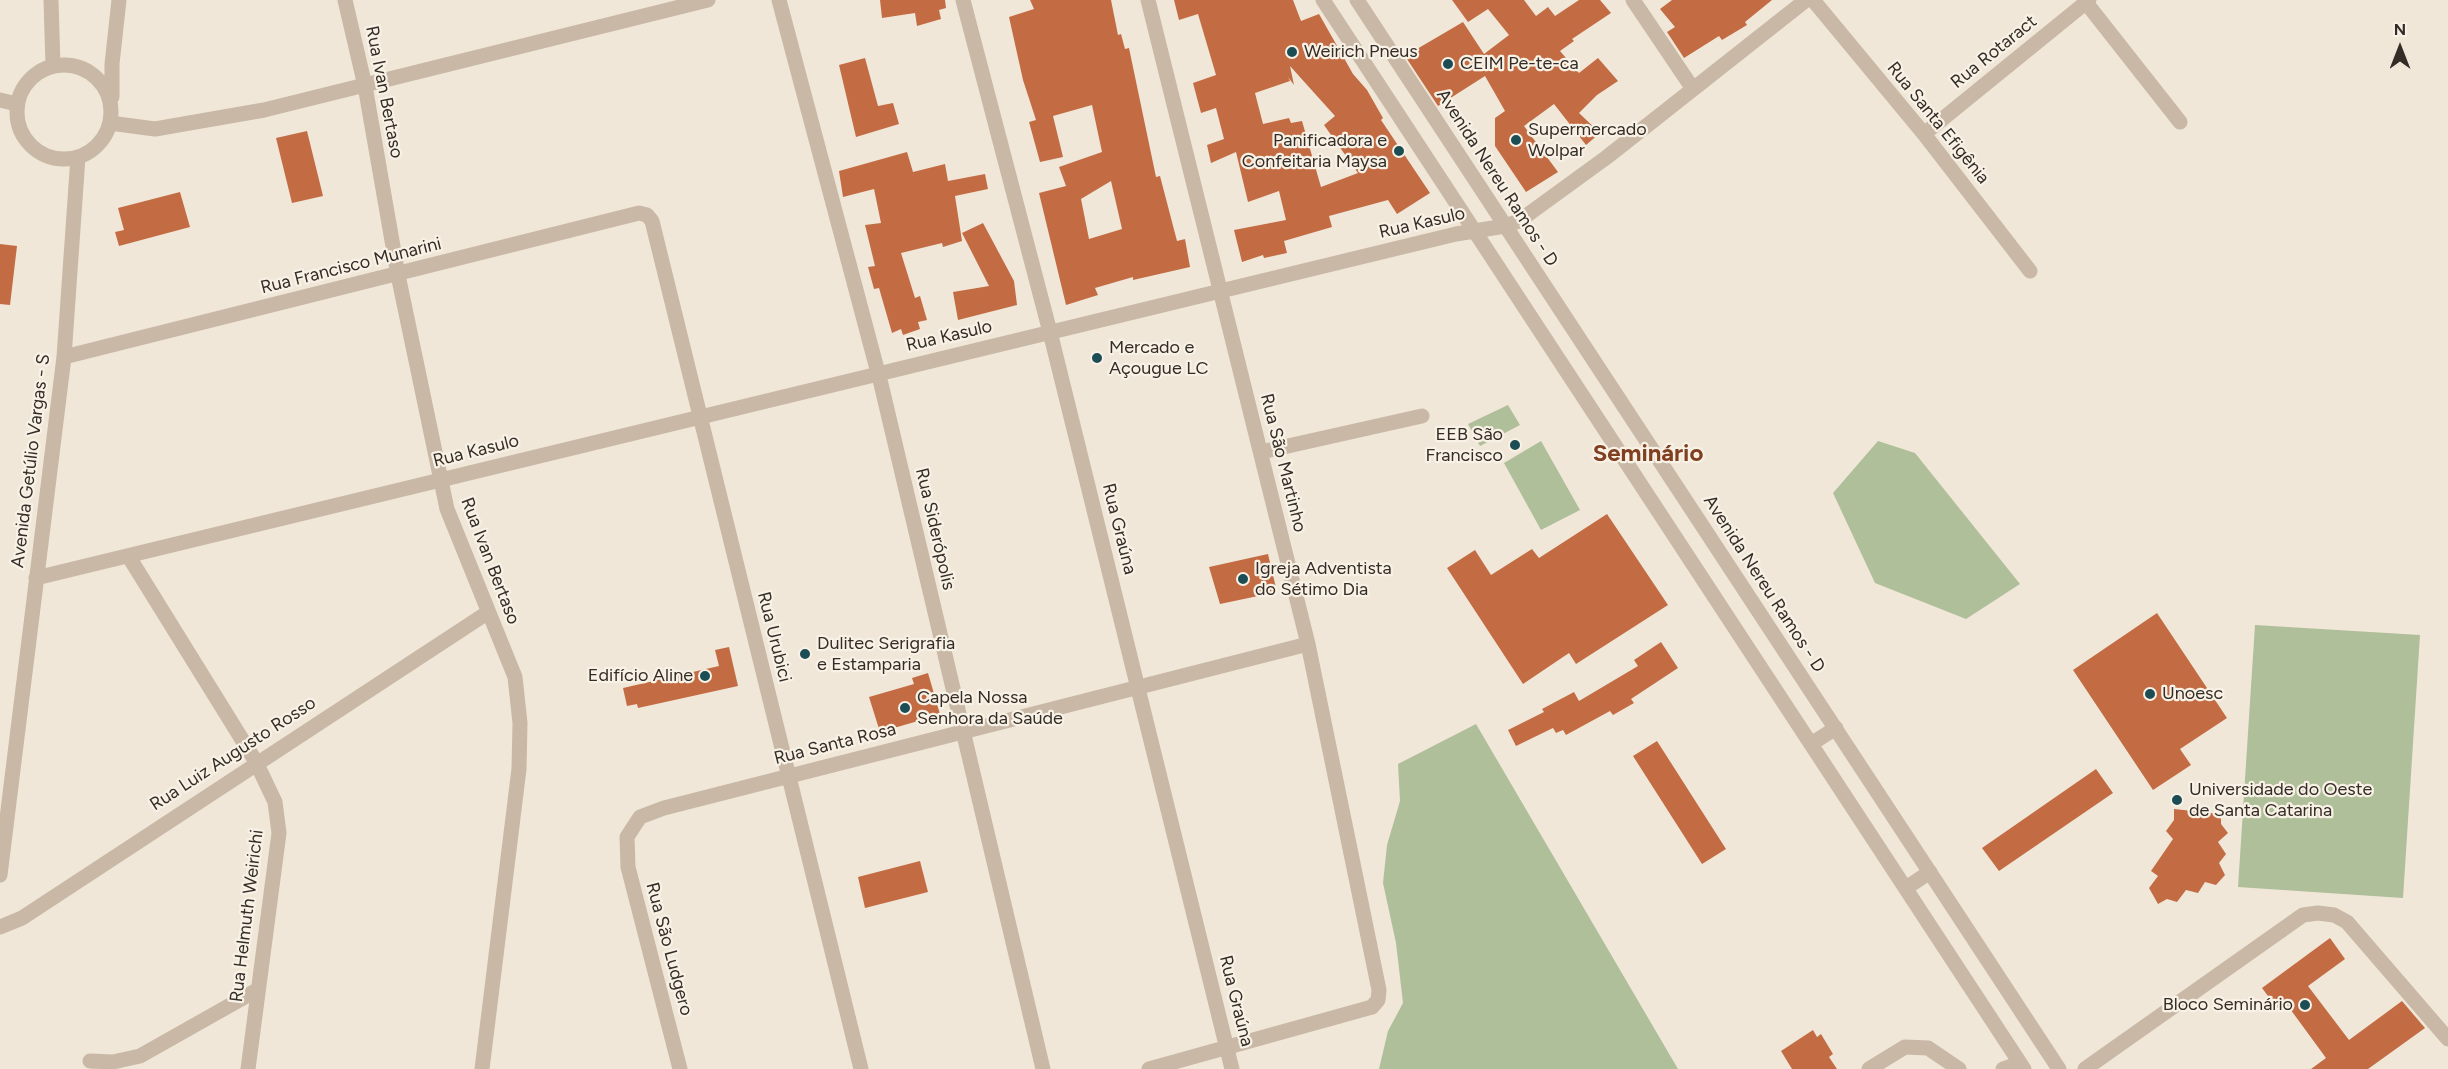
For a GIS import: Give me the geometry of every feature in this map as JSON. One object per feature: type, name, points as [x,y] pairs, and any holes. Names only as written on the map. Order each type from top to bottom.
[{"type":"street","points":[[51,0],[53,66]]},
{"type":"street","points":[[117,124],[113,103],[112,64],[118,0]]},
{"type":"street","name":"Rua Ivan Bertaso","points":[[345,0],[365,86],[398,275],[447,509],[487,613],[515,677],[520,723],[519,769],[482,1069]]},
{"type":"street","points":[[117,124],[155,129],[264,110],[708,0]]},
{"type":"street","name":"Rua Siderópolis","points":[[779,0],[878,373],[1043,1069]]},
{"type":"street","name":"Rua Graúna","points":[[963,0],[1050,332],[1232,1069]]},
{"type":"street","name":"Rua São Martinho","points":[[1148,0],[1308,644],[1379,990],[1378,1000],[1372,1007],[1227,1049]]},
{"type":"street","points":[[1323,0],[2022,1066],[2003,1069]]},
{"type":"street","name":"Avenida Nereu Ramos - D","points":[[1357,0],[2059,1069]]},
{"type":"street","points":[[1633,0],[1693,89]]},
{"type":"street","name":"Rua Kasulo","points":[[36,578],[1220,291],[1473,231],[1505,226],[1527,214],[1693,89],[1806,0]]},
{"type":"street","name":"Rua Santa Efigênia","points":[[1813,0],[1924,134],[2030,271]]},
{"type":"street","points":[[2087,1],[2180,122]]},
{"type":"street","name":"Rua Rotaract","points":[[1924,134],[2087,1]]},
{"type":"street","points":[[113,103],[103,84],[89,72],[72,65],[53,66],[36,74],[24,87],[17,104],[18,123],[26,140],[39,152],[57,159],[78,158],[92,150],[117,124]]},
{"type":"street","points":[[0,100],[17,104]]},
{"type":"street","name":"Avenida Getúlio Vargas - S","points":[[0,875],[64,357],[78,158]]},
{"type":"street","name":"Rua Francisco Munarini","points":[[64,357],[639,213],[647,215]]},
{"type":"street","name":"Rua Urubici","points":[[647,215],[652,221],[861,1069]]},
{"type":"street","points":[[1261,452],[1422,416]]},
{"type":"street","name":"Rua Helmuth Weirichi","points":[[129,557],[256,762],[275,802],[279,833],[248,1069]]},
{"type":"street","name":"Rua Luiz Augusto Rosso","points":[[0,927],[22,918],[256,762],[487,613]]},
{"type":"street","name":"Rua Santa Rosa","points":[[627,837],[640,817],[664,808],[1308,644]]},
{"type":"street","points":[[1811,744],[1836,728]]},
{"type":"street","name":"Rua São Ludgero","points":[[627,837],[628,867],[681,1069]]},
{"type":"street","points":[[1906,888],[1930,872]]},
{"type":"street","points":[[2085,1069],[2303,915],[2334,915],[2347,921],[2448,1039]]},
{"type":"street","points":[[90,1061],[113,1062],[140,1056],[257,990]]},
{"type":"street","points":[[1869,1069],[1905,1047],[1928,1048],[1959,1069]]},
{"type":"street","points":[[1149,1069],[1227,1049]]},
{"type":"green space","points":[[1508,405],[1520,425],[1480,446],[1468,424]]},
{"type":"green space","points":[[1541,441],[1580,510],[1541,530],[1504,463]]},
{"type":"green space","points":[[1878,441],[1915,453],[2020,584],[1966,619],[1875,583],[1833,493]]},
{"type":"green space","points":[[2255,625],[2420,635],[2403,898],[2238,887]]},
{"type":"green space","points":[[1476,724],[1678,1069],[1379,1069],[1388,1031],[1403,1003],[1396,943],[1383,883],[1387,845],[1400,801],[1398,764]]},
{"type":"building","points":[[880,0],[945,0],[946,8],[939,10],[941,19],[917,26],[915,13],[882,18]]},
{"type":"building","points":[[1030,0],[1111,0],[1118,35],[1121,34],[1125,49],[1129,48],[1156,177],[1160,176],[1177,241],[1185,239],[1190,267],[1133,280],[1133,277],[1095,288],[1098,295],[1066,305],[1039,193],[1066,186],[1059,167],[1102,152],[1092,105],[1053,116],[1063,157],[1040,162],[1029,122],[1036,120],[1023,80],[1009,17],[1034,9]],"holes":[[[1111,181],[1122,229],[1089,239],[1081,199]]]},
{"type":"building","points":[[1174,0],[1293,0],[1301,21],[1319,14],[1353,74],[1367,90],[1383,118],[1381,120],[1430,193],[1397,214],[1388,200],[1329,216],[1332,227],[1284,241],[1287,253],[1264,258],[1263,255],[1242,262],[1234,230],[1286,220],[1279,191],[1248,202],[1236,152],[1211,163],[1207,145],[1224,139],[1216,108],[1201,113],[1193,83],[1216,75],[1198,14],[1179,20]],"holes":[[[1290,66],[1335,116],[1324,125],[1358,173],[1321,187],[1302,121],[1291,123],[1289,118],[1263,124],[1255,93],[1290,81],[1288,77],[1294,85]]]},
{"type":"building","points":[[1452,0],[1524,0],[1536,16],[1548,7],[1555,16],[1579,0],[1600,0],[1611,13],[1572,39],[1574,41],[1560,51],[1579,73],[1598,58],[1618,81],[1597,95],[1579,113],[1600,133],[1586,145],[1554,104],[1524,126],[1558,172],[1526,192],[1495,146],[1495,118],[1505,111],[1485,76],[1438,106],[1405,56],[1463,22],[1484,54],[1509,35],[1488,9],[1468,22]]},
{"type":"building","points":[[1672,0],[1772,0],[1745,22],[1747,25],[1722,40],[1719,36],[1684,58],[1667,32],[1675,27],[1660,9]]},
{"type":"building","points":[[865,58],[878,106],[893,103],[899,124],[856,137],[839,65]]},
{"type":"building","points":[[307,131],[323,196],[292,203],[276,138]]},
{"type":"building","points":[[907,152],[913,172],[945,164],[948,181],[985,174],[988,189],[955,196],[962,241],[943,247],[942,243],[901,253],[915,298],[920,296],[927,320],[918,322],[920,329],[903,335],[901,329],[892,333],[879,288],[874,289],[868,267],[875,266],[865,225],[881,223],[874,189],[843,197],[839,171]]},
{"type":"building","points":[[180,192],[190,227],[119,246],[115,232],[124,230],[118,208]]},
{"type":"building","points":[[983,223],[1014,281],[1017,305],[958,320],[953,292],[989,286],[962,233]]},
{"type":"building","points":[[0,244],[17,246],[10,305],[0,304]]},
{"type":"building","points":[[1607,514],[1668,605],[1576,664],[1569,653],[1523,684],[1447,568],[1475,550],[1491,575],[1532,549],[1539,558]]},
{"type":"building","name":"Igreja Adventista do Sétimo Dia","points":[[1268,554],[1277,592],[1220,604],[1209,567]]},
{"type":"building","name":"Unoesc","points":[[2157,613],[2227,718],[2180,749],[2191,765],[2153,790],[2073,670]]},
{"type":"building","points":[[1661,642],[1678,668],[1631,699],[1634,703],[1613,715],[1610,711],[1566,735],[1563,730],[1556,733],[1553,728],[1516,746],[1508,730],[1544,712],[1542,709],[1574,692],[1579,701],[1638,666],[1634,660]]},
{"type":"building","name":"Edifício Aline","points":[[729,647],[738,686],[638,708],[637,704],[627,706],[623,688],[719,666],[715,650]]},
{"type":"building","name":"Capela Nossa Senhora da Saúde","points":[[928,673],[942,721],[926,725],[925,719],[880,732],[869,697],[914,684],[912,678]]},
{"type":"building","points":[[1657,741],[1726,849],[1702,864],[1633,756]]},
{"type":"building","points":[[2096,769],[2113,793],[1999,871],[1982,848]]},
{"type":"building","points":[[2174,809],[2221,814],[2221,824],[2228,833],[2218,842],[2226,854],[2219,863],[2225,875],[2216,885],[2205,882],[2198,893],[2186,890],[2177,902],[2167,899],[2158,904],[2149,888],[2158,876],[2151,871],[2173,839],[2166,831],[2174,820]]},
{"type":"building","points":[[920,861],[928,892],[865,908],[858,877]]},
{"type":"building","name":"Bloco Seminário","points":[[2330,938],[2345,959],[2308,986],[2349,1040],[2402,1001],[2425,1028],[2368,1069],[2311,1069],[2326,1058],[2285,1002],[2277,1008],[2262,988]]},
{"type":"building","points":[[1813,1030],[1817,1037],[1821,1034],[1833,1054],[1829,1057],[1837,1069],[1792,1069],[1781,1051]]},
{"type":"place","name":"Weirich Pneus","points":[[1292,52]]},
{"type":"place","name":"CEIM Pe-te-ca","points":[[1448,64]]},
{"type":"place","name":"Supermercado Wolpar","points":[[1516,140]]},
{"type":"place","name":"Panificadora e Confeitaria Maysa","points":[[1399,151]]},
{"type":"place","name":"Mercado e Açougue LC","points":[[1097,358]]},
{"type":"place","name":"EEB São Francisco","points":[[1515,445]]},
{"type":"place","name":"Igreja Adventista do Sétimo Dia","points":[[1243,579]]},
{"type":"place","name":"Dulitec Serigrafia e Estamparia","points":[[805,654]]},
{"type":"place","name":"Edifício Aline","points":[[705,676]]},
{"type":"place","name":"Unoesc","points":[[2150,694]]},
{"type":"place","name":"Capela Nossa Senhora da Saúde","points":[[905,708]]},
{"type":"place","name":"Universidade do Oeste de Santa Catarina","points":[[2177,800]]},
{"type":"place","name":"Bloco Seminário","points":[[2305,1005]]},
{"type":"district","name":"Seminário","points":[[1648,454]]}]
